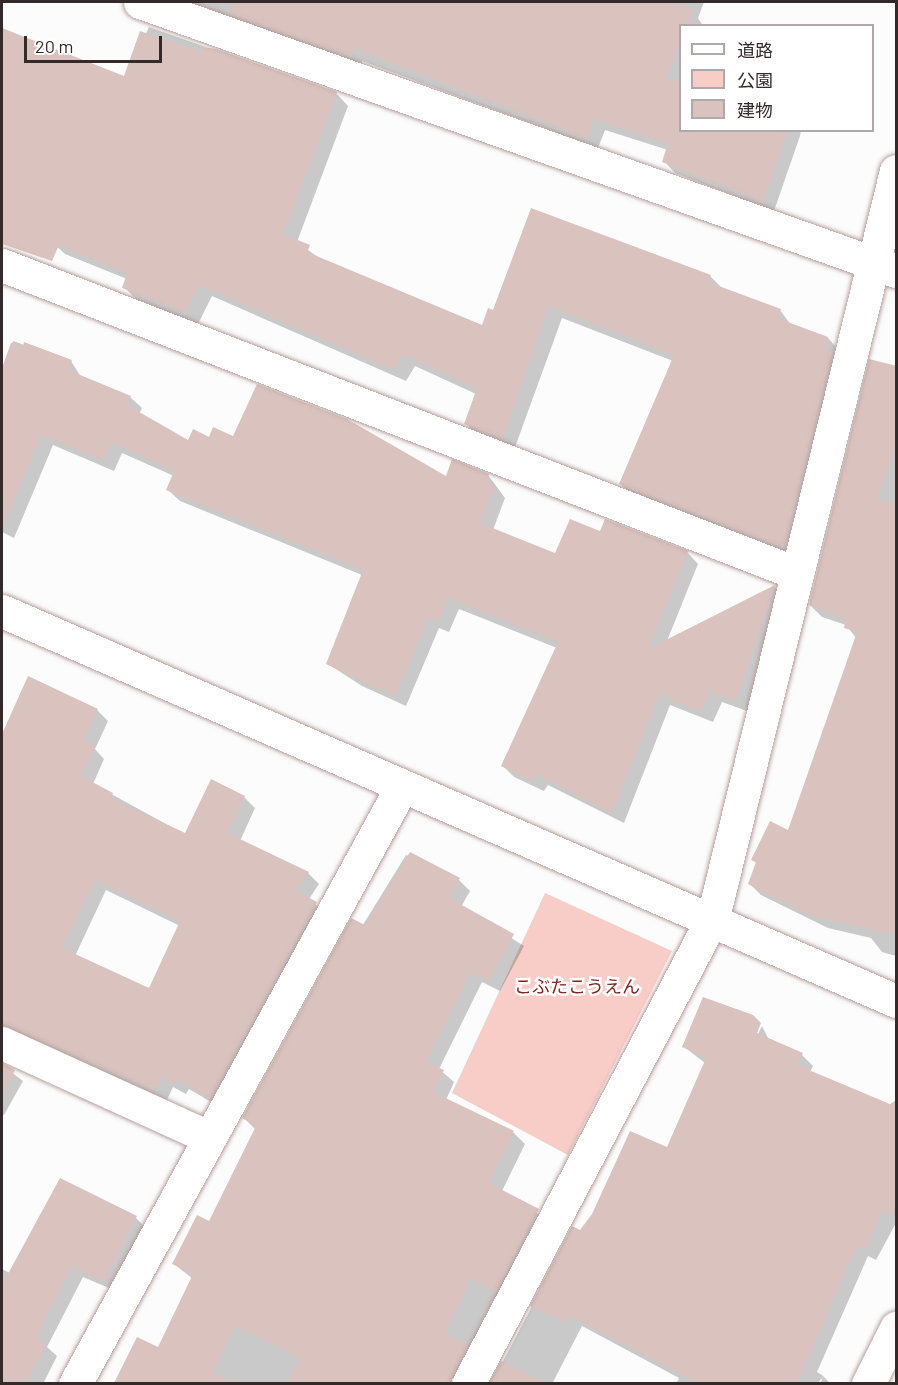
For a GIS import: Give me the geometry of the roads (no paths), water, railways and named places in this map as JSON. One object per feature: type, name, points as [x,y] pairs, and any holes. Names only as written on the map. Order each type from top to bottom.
[{"type":"street","points":[[140,2],[886,267]]},
{"type":"street","points":[[468,1383],[713,917],[796,573],[886,267],[897,171]]},
{"type":"street","points":[[2,265],[796,573]]},
{"type":"street","points":[[2,611],[401,788],[713,917],[897,1001]]},
{"type":"street","points":[[75,1383],[401,788]]},
{"type":"street","points":[[2,1043],[208,1137]]},
{"type":"street","points":[[868,1383],[897,1328]]},
{"type":"park label","name":"こぶたこうえん","points":[[577,986]]}]
